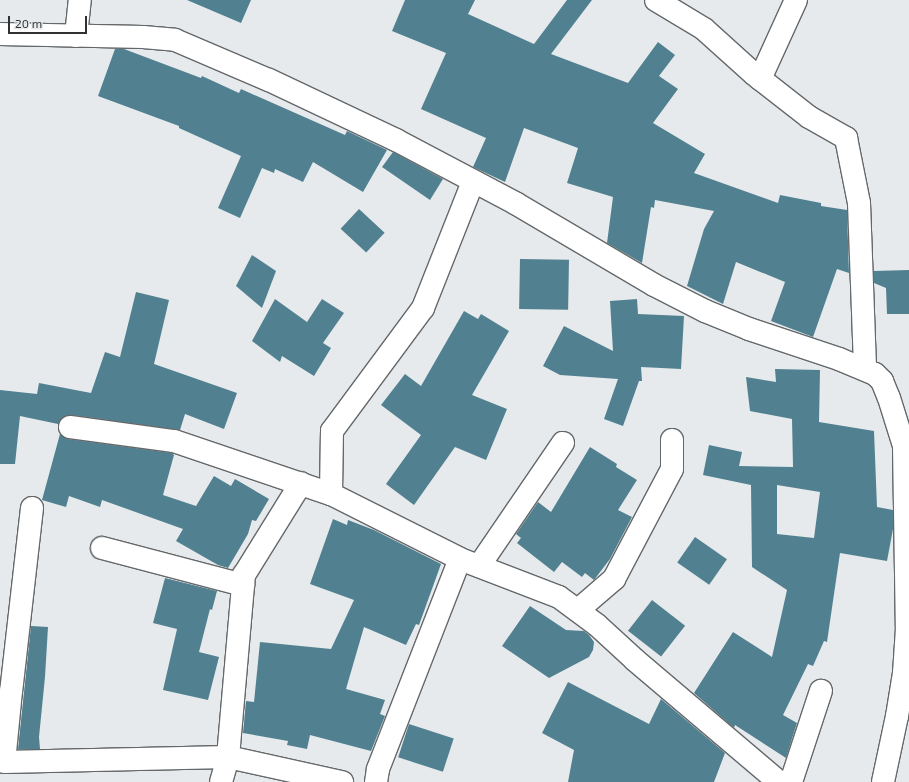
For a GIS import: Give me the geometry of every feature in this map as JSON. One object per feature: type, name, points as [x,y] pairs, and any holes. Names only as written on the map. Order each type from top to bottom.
[{"type":"street","points":[[76,36],[80,0]]},
{"type":"street","points":[[656,0],[704,29],[760,79],[808,117],[846,138],[859,203],[865,368]]},
{"type":"street","points":[[760,79],[796,0]]},
{"type":"street","points":[[0,34],[175,40],[346,115],[528,211],[654,285],[705,311],[749,329],[865,368],[875,374],[886,388],[906,446],[907,628],[904,673],[897,716],[883,782]]},
{"type":"street","points":[[331,494],[332,431],[423,308],[473,182]]},
{"type":"street","points":[[70,427],[174,441],[301,483],[331,494],[469,563],[560,597],[598,625],[768,779]]},
{"type":"street","points":[[578,610],[614,579],[672,469],[672,440]]},
{"type":"street","points":[[376,782],[378,769],[469,563],[563,443]]},
{"type":"street","points":[[222,782],[228,757],[244,575],[301,483]]},
{"type":"street","points":[[32,508],[4,762],[228,757],[342,782]]},
{"type":"street","points":[[102,548],[243,585]]},
{"type":"street","points":[[791,782],[821,692]]},
{"type":"building","points":[[187,0],[251,0],[241,23]]},
{"type":"building","points":[[405,0],[475,0],[468,14],[534,44],[567,0],[592,0],[551,54],[628,83],[658,42],[675,55],[659,76],[678,89],[653,123],[705,154],[694,173],[778,203],[780,195],[821,203],[821,206],[847,210],[849,273],[837,269],[813,337],[771,321],[785,282],[736,262],[723,304],[687,286],[704,229],[714,211],[655,200],[654,208],[651,207],[642,263],[607,243],[613,197],[567,183],[578,148],[524,128],[505,182],[473,167],[486,138],[421,109],[446,53],[392,31]]},
{"type":"building","points":[[115,49],[124,49],[201,78],[202,76],[239,93],[241,89],[345,135],[347,131],[387,150],[363,192],[313,162],[303,182],[275,169],[274,173],[262,168],[240,218],[218,208],[241,156],[179,128],[179,126],[98,96]]},
{"type":"building","points":[[393,152],[443,179],[430,200],[382,167]]},
{"type":"building","points":[[359,209],[385,233],[366,253],[341,229]]},
{"type":"building","points":[[252,255],[276,271],[262,308],[236,286]]},
{"type":"building","points":[[520,259],[569,260],[568,310],[519,309]]},
{"type":"building","points":[[909,270],[909,314],[887,314],[886,288],[874,283],[874,271]]},
{"type":"building","points":[[136,292],[169,300],[154,364],[237,393],[224,429],[185,414],[180,430],[72,415],[65,416],[58,424],[20,416],[15,464],[0,464],[0,390],[37,394],[39,383],[91,393],[105,352],[120,357]]},
{"type":"building","points":[[275,299],[307,322],[322,299],[344,313],[323,343],[331,348],[314,376],[282,356],[280,362],[252,341]]},
{"type":"building","points":[[637,299],[638,314],[684,316],[681,369],[641,367],[642,381],[639,381],[623,426],[604,419],[618,379],[560,375],[543,366],[564,326],[613,351],[610,301]]},
{"type":"building","points":[[464,311],[478,319],[481,314],[509,331],[472,395],[507,409],[486,460],[455,447],[414,505],[386,484],[421,435],[381,405],[405,374],[421,386]]},
{"type":"building","points":[[775,369],[820,370],[819,422],[874,431],[877,507],[893,510],[893,529],[887,561],[840,553],[827,642],[824,641],[813,666],[808,664],[783,715],[797,723],[786,758],[735,725],[734,728],[694,693],[733,632],[772,657],[787,590],[752,567],[751,485],[703,475],[709,445],[742,452],[739,466],[793,467],[792,419],[750,411],[746,377],[776,382]],"holes":[[[777,485],[820,492],[814,538],[777,534]]]},
{"type":"building","points":[[60,434],[68,439],[172,453],[174,455],[163,495],[196,506],[214,476],[231,486],[235,479],[269,499],[256,521],[252,520],[248,534],[228,568],[218,565],[176,541],[183,529],[102,500],[100,507],[69,496],[66,507],[42,500]]},
{"type":"building","points":[[590,447],[617,464],[616,467],[637,480],[618,510],[632,517],[610,559],[594,580],[585,573],[582,577],[562,562],[554,572],[517,543],[521,538],[516,534],[538,502],[551,512]]},
{"type":"building","points":[[333,519],[347,525],[348,520],[374,530],[441,564],[419,625],[416,624],[406,645],[364,627],[346,689],[385,700],[380,714],[385,716],[371,751],[310,735],[307,749],[287,745],[288,741],[243,733],[246,701],[254,702],[260,642],[331,649],[354,600],[310,584]]},
{"type":"building","points":[[695,537],[727,559],[709,585],[677,562]]},
{"type":"building","points":[[165,578],[217,591],[212,610],[210,609],[199,652],[219,657],[208,700],[163,690],[177,629],[153,623]]},
{"type":"building","points":[[652,600],[685,626],[661,657],[628,631]]},
{"type":"building","points":[[530,606],[566,630],[584,631],[589,635],[594,642],[593,650],[589,657],[549,678],[502,646]]},
{"type":"building","points":[[31,626],[48,627],[39,737],[40,749],[18,749]]},
{"type":"building","points":[[568,682],[649,724],[661,699],[725,753],[714,782],[568,782],[574,750],[542,733]]},
{"type":"building","points":[[409,724],[454,739],[443,772],[398,757]]}]
